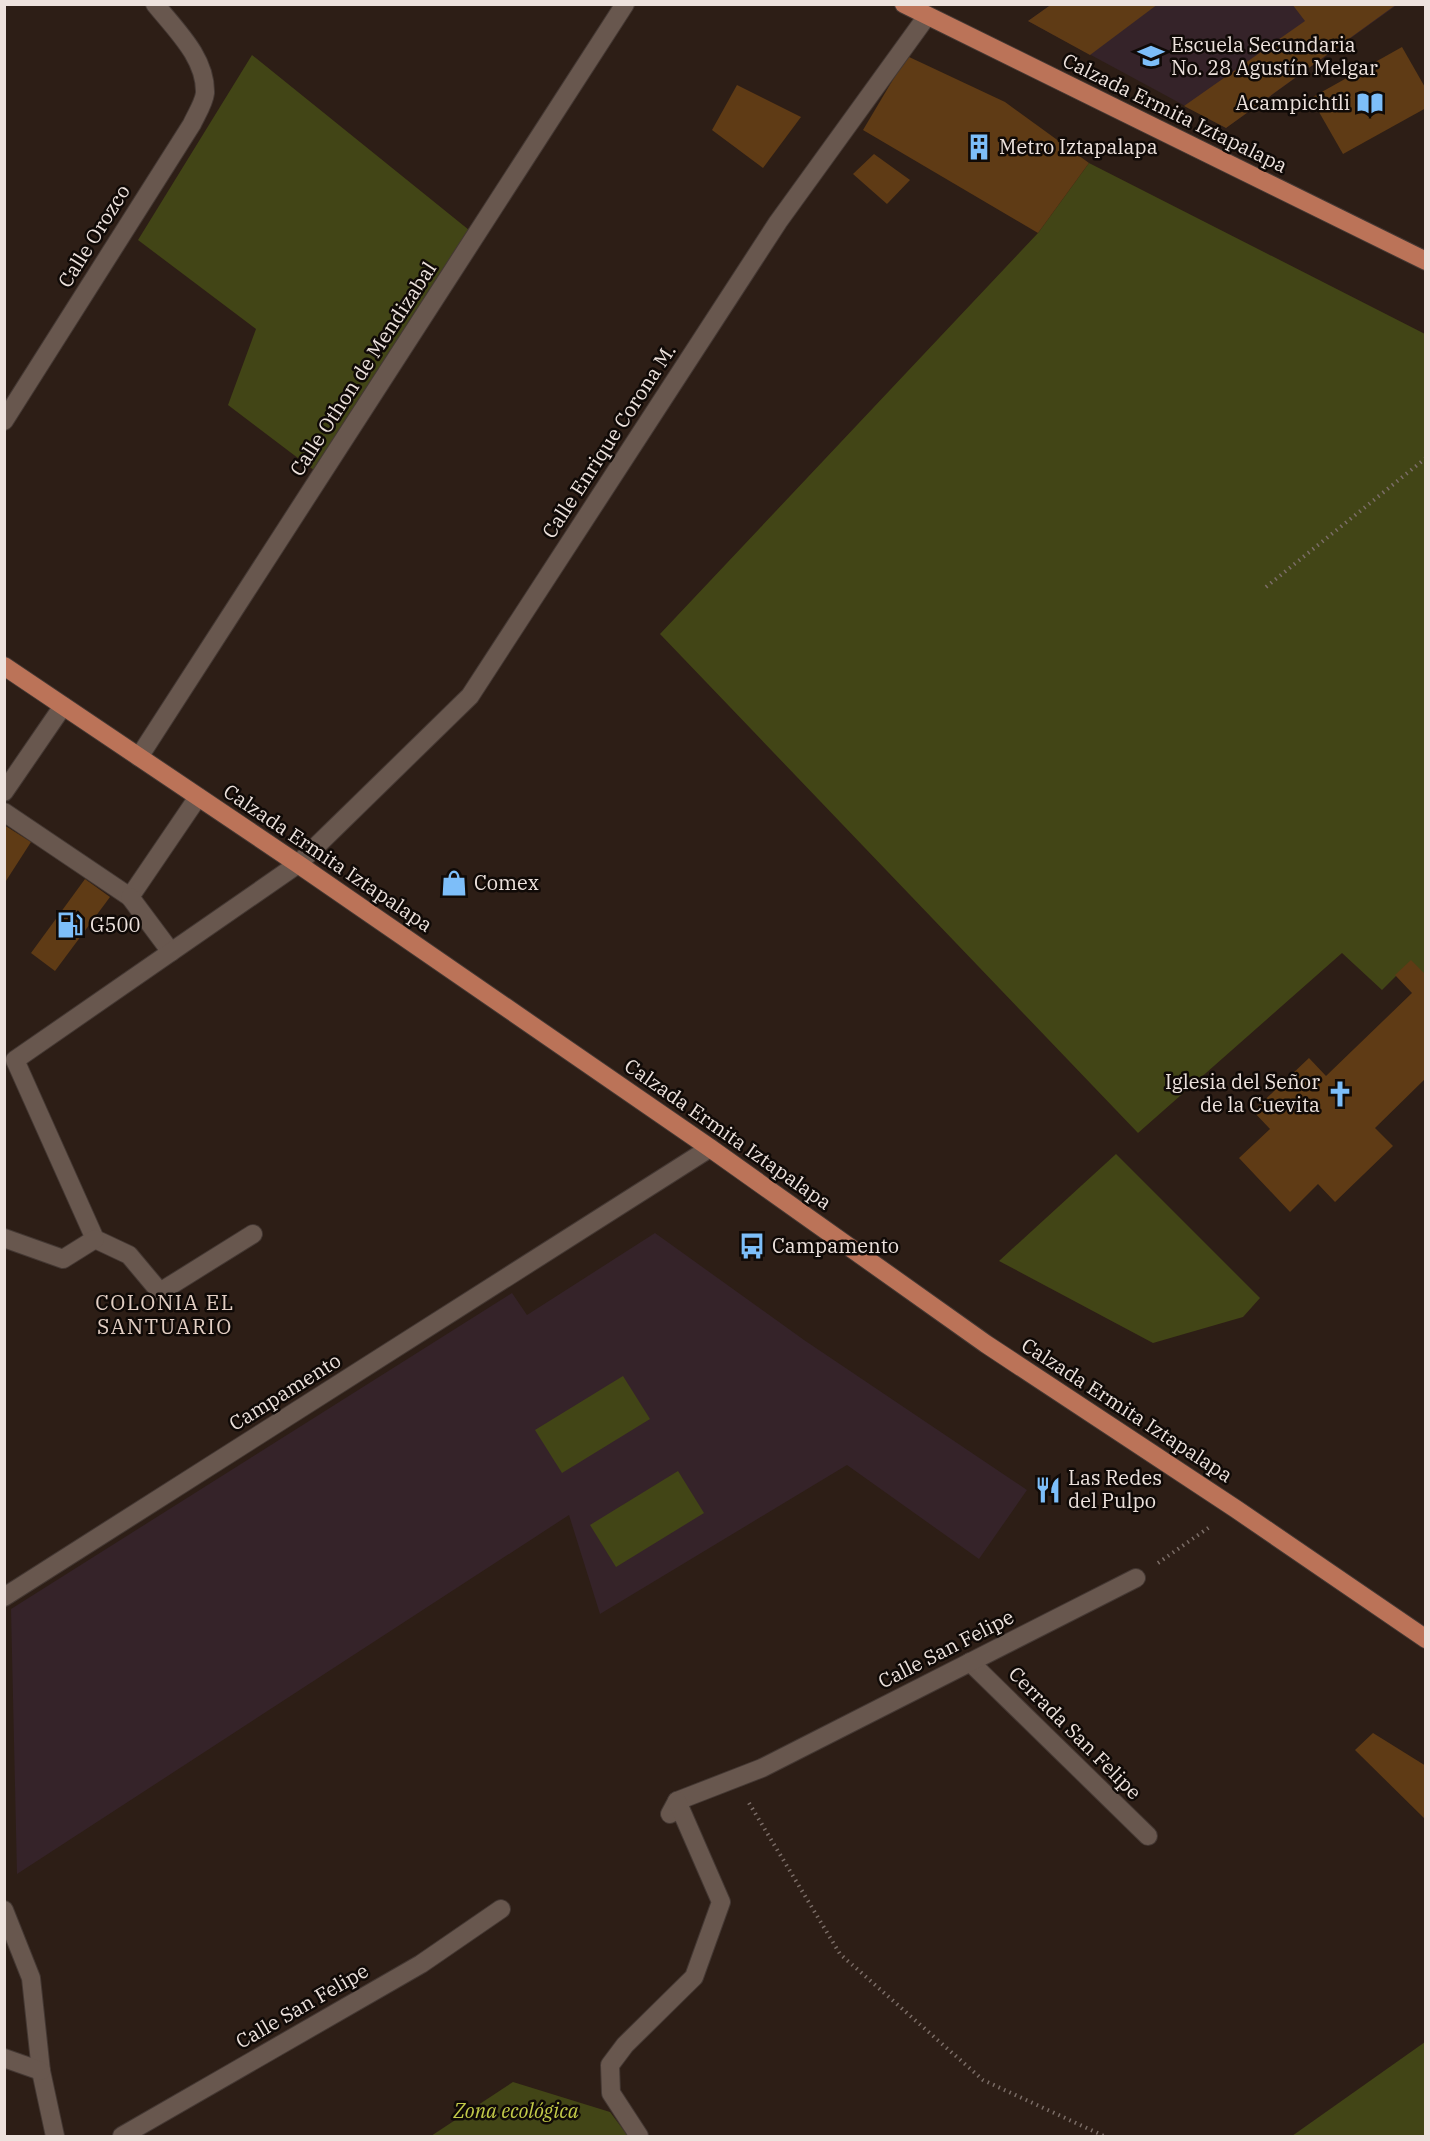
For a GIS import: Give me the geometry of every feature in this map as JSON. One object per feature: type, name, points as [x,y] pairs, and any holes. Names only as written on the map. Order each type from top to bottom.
[{"type":"main road","name":"Calzada Ermita Iztapalapa","points":[[904,4],[1425,261]]},
{"type":"main road","name":"Calzada Ermita Iztapalapa","points":[[4,666],[298,864],[710,1148],[986,1344],[1236,1509],[1425,1639]]},
{"type":"street","name":"Calle Orozco","points":[[4,421],[192,124],[205,95],[201,70],[187,43],[155,4]]},
{"type":"street","name":"Calle Othon de Mendizabal","points":[[139,757],[625,4]]},
{"type":"street","name":"Calle Enrique Corona M.","points":[[95,1239],[15,1059],[298,864],[470,696],[778,222],[927,16]]},
{"type":"street","points":[[4,792],[63,706]]},
{"type":"street","points":[[130,897],[198,797]]},
{"type":"street","points":[[4,812],[130,897],[171,952]]},
{"type":"street","name":"Campamento","points":[[4,1597],[710,1148]]},
{"type":"street","points":[[4,1238],[63,1259],[95,1239],[129,1255],[160,1292],[253,1234]]},
{"type":"street","name":"Calle San Felipe","points":[[639,2136],[611,2093],[610,2065],[625,2045],[694,1977],[722,1902],[674,1808],[762,1768],[1136,1578]]},
{"type":"street","name":"Cerrada San Felipe","points":[[970,1662],[1148,1836]]},
{"type":"street","name":"Calle San Felipe","points":[[122,2136],[421,1964],[501,1909]]},
{"type":"street","points":[[4,1910],[31,1978],[41,2071],[55,2136]]},
{"type":"street","points":[[4,2058],[41,2071]]},
{"type":"path","points":[[1266,587],[1425,458]]},
{"type":"path","points":[[1136,1578],[1236,1509]]},
{"type":"path","points":[[735,1779],[840,1954],[983,2080],[1104,2136]]},
{"type":"shaded area","points":[[1052,4],[1397,5],[1226,128],[1028,21]]},
{"type":"shaded area","points":[[655,1233],[804,1340],[1027,1490],[979,1559],[847,1465],[600,1614],[569,1515],[17,1874],[11,1609],[512,1293],[527,1315]]},
{"type":"green space","points":[[252,55],[469,230],[319,474],[228,405],[256,329],[138,240]]},
{"type":"green space","points":[[1089,163],[1425,334],[1425,1000],[1399,973],[1382,990],[1342,953],[1138,1133],[660,634],[1038,233]]},
{"type":"green space","points":[[1116,1154],[1260,1298],[1243,1317],[1153,1343],[999,1261]]},
{"type":"green space","points":[[623,1376],[650,1419],[562,1473],[535,1430]]},
{"type":"green space","points":[[678,1471],[704,1513],[616,1567],[590,1525]]},
{"type":"green space","points":[[1425,2042],[1425,2136],[1292,2136]]},
{"type":"green space","name":"Zona ecológica","points":[[513,2082],[610,2112],[628,2136],[431,2136]]},
{"type":"building","points":[[1052,4],[1158,4],[1090,55],[1028,21]]},
{"type":"building","points":[[1292,4],[1397,4],[1226,128],[1184,106],[1305,21]]},
{"type":"building","name":"Acampichtli","points":[[1402,47],[1426,89],[1426,108],[1343,154],[1311,98]]},
{"type":"building","name":"Metro Iztapalapa","points":[[907,56],[1005,102],[1089,163],[1038,233],[863,130]]},
{"type":"building","points":[[737,85],[801,117],[763,168],[712,130]]},
{"type":"building","points":[[874,154],[910,180],[887,204],[853,174]]},
{"type":"building","points":[[4,825],[31,842],[4,884]]},
{"type":"building","name":"G500","points":[[85,879],[110,897],[55,971],[31,953]]},
{"type":"building","name":"Iglesia del Señor de la Cuevita","points":[[1411,960],[1426,975],[1426,1078],[1375,1128],[1393,1146],[1335,1202],[1318,1184],[1290,1212],[1239,1158],[1270,1129],[1253,1111],[1309,1058],[1326,1076],[1412,993],[1395,975]]},
{"type":"building","points":[[1373,1733],[1426,1766],[1426,1820],[1355,1750]]},
{"type":"place","name":"Escuela Secundaria No. 28 Agustín Melgar","points":[[1151,56]]},
{"type":"place","name":"Acampichtli","points":[[1370,103]]},
{"type":"place","name":"Metro Iztapalapa","points":[[979,147]]},
{"type":"place","name":"Comex","points":[[454,883]]},
{"type":"place","name":"G500","points":[[70,925]]},
{"type":"place","name":"Iglesia del Señor de la Cuevita","points":[[1340,1094]]},
{"type":"place","name":"Campamento","points":[[752,1246]]},
{"type":"place","name":"Las Redes del Pulpo","points":[[1048,1490]]},
{"type":"district","name":"COLONIA EL SANTUARIO","points":[[165,1315]]}]
